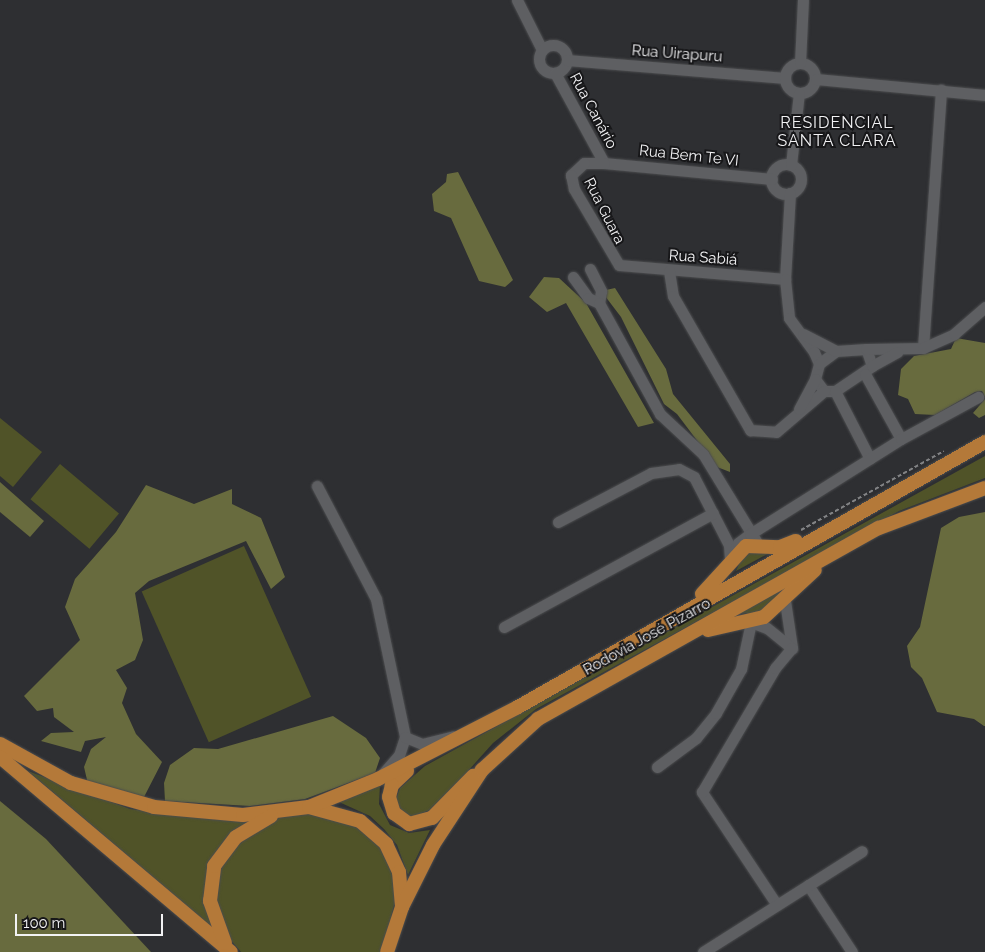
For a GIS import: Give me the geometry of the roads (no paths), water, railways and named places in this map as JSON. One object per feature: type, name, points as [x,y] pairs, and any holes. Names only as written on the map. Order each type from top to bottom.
[{"type":"main road","points":[[667,621],[985,442]]},
{"type":"main road","name":"Rodovia José Pizarro","points":[[402,907],[438,837],[482,770],[561,703],[870,533],[985,488]]},
{"type":"main road","points":[[667,621],[730,566],[739,551],[754,539],[787,546],[858,513]]},
{"type":"main road","points":[[663,647],[683,643],[722,624],[751,622],[785,601],[808,574],[870,533]]},
{"type":"main road","name":"Rodovia José Pizarro","points":[[279,813],[309,807],[378,779],[469,732],[667,621]]},
{"type":"main road","points":[[454,740],[392,785],[390,806],[401,821],[420,823],[432,818],[457,789],[482,770]]},
{"type":"main road","points":[[0,744],[71,783],[136,803],[205,813],[279,813]]},
{"type":"main road","points":[[0,757],[230,950]]},
{"type":"main road","points":[[309,807],[360,821],[386,844],[400,872],[402,907],[395,934],[387,952]]},
{"type":"main road","points":[[230,950],[210,901],[214,866],[236,837],[279,813]]},
{"type":"main road","points":[[394,952],[395,934]]},
{"type":"street","points":[[517,0],[542,50],[541,66],[556,73],[567,60],[558,46],[542,50]]},
{"type":"street","points":[[800,63],[803,0]]},
{"type":"street","name":"Rua Uirapuru","points":[[567,60],[785,78]]},
{"type":"street","points":[[800,63],[809,66],[816,79],[812,88],[799,94],[790,90],[785,78],[788,69],[800,63]]},
{"type":"street","name":"Rua Canário","points":[[556,73],[604,162]]},
{"type":"street","points":[[816,79],[985,95]]},
{"type":"street","points":[[923,348],[941,90]]},
{"type":"street","points":[[799,94],[791,165],[801,179],[790,193],[785,279],[793,328],[819,364]]},
{"type":"street","name":"Rua Bem Te VI","points":[[604,162],[772,179]]},
{"type":"street","name":"Rua Guara","points":[[604,162],[584,163],[571,175],[571,183],[618,265]]},
{"type":"street","points":[[790,193],[778,190],[772,179],[778,167],[791,165]]},
{"type":"street","name":"Rua Sabiá","points":[[618,265],[669,271],[785,279]]},
{"type":"street","points":[[590,268],[602,291],[599,302]]},
{"type":"street","points":[[669,271],[673,296],[742,422],[750,430],[770,434],[829,391],[898,352]]},
{"type":"street","points":[[572,277],[588,298],[599,302],[660,414],[703,454],[754,539]]},
{"type":"street","points":[[793,328],[836,351],[866,349],[898,352],[923,348],[954,334],[985,307]]},
{"type":"street","points":[[866,349],[869,370],[901,439]]},
{"type":"street","points":[[796,415],[814,379],[819,364],[836,351]]},
{"type":"street","points":[[814,379],[829,391],[870,459]]},
{"type":"street","points":[[734,544],[754,539],[901,439],[978,397]]},
{"type":"street","points":[[558,522],[666,468],[694,477],[713,513],[734,544],[730,566]]},
{"type":"street","points":[[317,486],[376,599],[405,737],[400,755],[378,779]]},
{"type":"street","points":[[504,627],[713,513]]},
{"type":"street","points":[[777,905],[702,792],[775,668],[792,648],[785,601]]},
{"type":"street","points":[[657,767],[705,729],[741,669],[751,622],[768,628],[792,648]]},
{"type":"street","points":[[745,644],[768,628]]},
{"type":"street","points":[[405,737],[422,744],[469,732]]},
{"type":"street","points":[[703,952],[862,851]]},
{"type":"street","points":[[808,885],[852,952]]},
{"type":"district","name":"RESIDENCIAL SANTA CLARA","points":[[837,132]]}]
